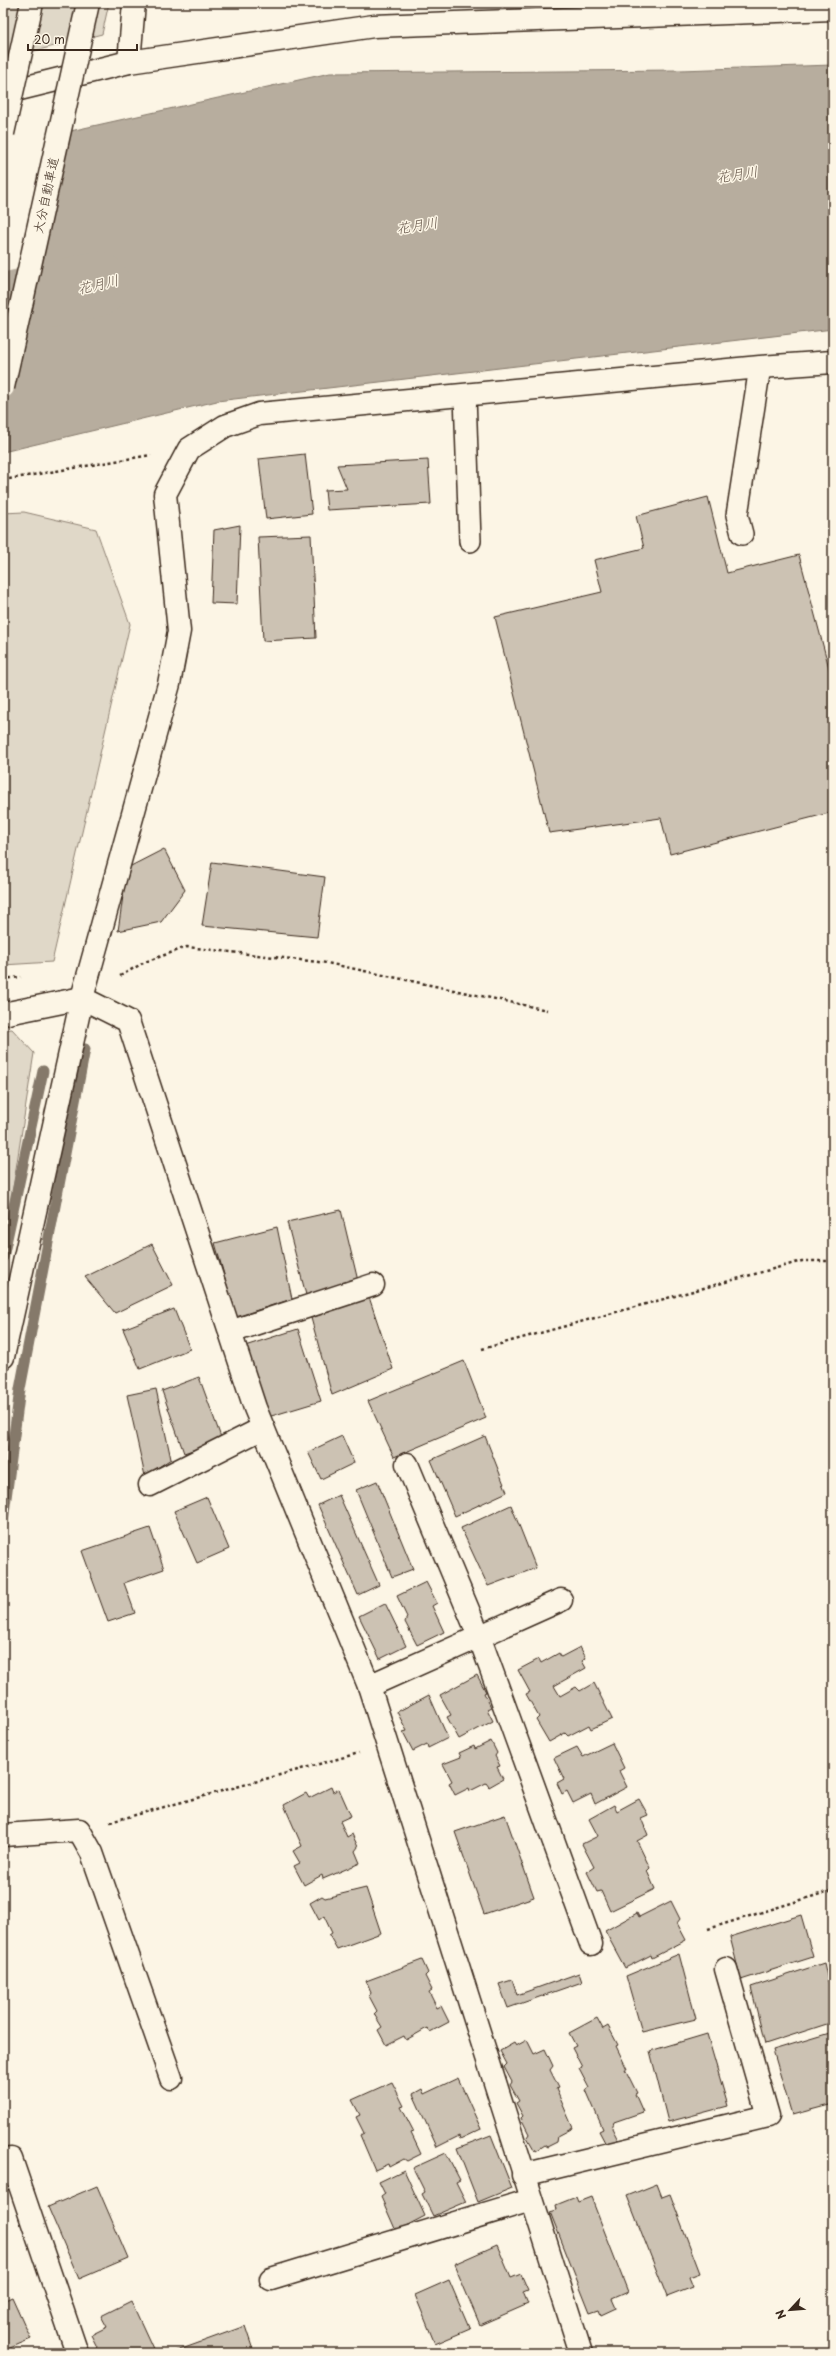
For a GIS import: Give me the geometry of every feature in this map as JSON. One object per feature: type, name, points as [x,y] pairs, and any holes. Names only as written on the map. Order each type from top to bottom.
[{"type":"main road","points":[[3,134],[32,3]]},
{"type":"main road","name":"大分自動車道","points":[[3,387],[88,3]]},
{"type":"main road","points":[[129,62],[134,3]]},
{"type":"main road","points":[[3,93],[129,62],[374,26],[494,12],[663,8],[833,9]]},
{"type":"main road","points":[[3,1357],[82,998],[169,684],[179,631],[166,494],[189,449],[226,426],[259,414],[760,367],[833,362]]},
{"type":"main road","points":[[3,1014],[82,998],[128,1020],[263,1428],[370,1686],[387,1745],[523,2175],[581,2353]]},
{"type":"main road","points":[[230,1332],[373,1285]]},
{"type":"main road","points":[[150,1485],[263,1428]]},
{"type":"main road","points":[[407,1464],[479,1636],[590,1944]]},
{"type":"main road","points":[[370,1686],[561,1600]]},
{"type":"main road","points":[[3,1835],[80,1830],[92,1853],[171,2078]]},
{"type":"main road","points":[[523,2175],[768,2116],[726,1969]]},
{"type":"main road","points":[[3,2160],[11,2159],[77,2353]]},
{"type":"main road","points":[[271,2278],[531,2200]]},
{"type":"lane","points":[[742,534],[736,515],[760,367]]},
{"type":"lane","points":[[465,395],[470,540]]},
{"type":"path","points":[[3,480],[189,449]]},
{"type":"path","points":[[82,998],[145,962],[187,947],[327,963],[547,1010]]},
{"type":"path","points":[[482,1349],[802,1261],[833,1261]]},
{"type":"path","points":[[80,1830],[387,1745]]},
{"type":"path","points":[[708,1929],[833,1890]]},
{"type":"shaded area","points":[[3,3],[109,3],[102,34],[3,59]]},
{"type":"shaded area","points":[[24,512],[96,529],[130,624],[52,962],[3,965],[3,513]]},
{"type":"shaded area","points":[[12,1029],[34,1053],[3,1252],[3,1030]]},
{"type":"water","points":[[833,65],[833,329],[217,401],[3,452],[3,419],[66,132],[330,73],[680,70]]},
{"type":"building","points":[[305,454],[312,514],[266,519],[259,459]]},
{"type":"building","points":[[428,460],[431,504],[327,510],[325,490],[347,489],[337,465]]},
{"type":"building","points":[[708,497],[727,573],[799,555],[833,683],[833,812],[670,854],[661,818],[549,833],[495,617],[602,592],[594,560],[644,548],[636,516]]},
{"type":"building","points":[[240,525],[237,604],[211,603],[214,530]]},
{"type":"building","points":[[311,535],[316,638],[263,641],[258,537]]},
{"type":"building","points":[[164,849],[185,890],[161,922],[118,931],[127,868]]},
{"type":"building","points":[[212,862],[325,877],[317,937],[202,926]]},
{"type":"building","points":[[341,1210],[358,1281],[306,1295],[287,1222]]},
{"type":"building","points":[[277,1227],[292,1299],[236,1317],[215,1243]]},
{"type":"building","points":[[152,1244],[173,1285],[115,1313],[85,1277]]},
{"type":"building","points":[[369,1297],[393,1369],[332,1395],[311,1318]]},
{"type":"building","points":[[174,1309],[190,1349],[140,1369],[123,1329]]},
{"type":"building","points":[[298,1329],[321,1401],[268,1417],[245,1346]]},
{"type":"building","points":[[464,1361],[486,1418],[394,1457],[368,1401]]},
{"type":"building","points":[[199,1377],[222,1440],[184,1453],[162,1391]]},
{"type":"building","points":[[156,1389],[171,1459],[145,1476],[127,1395]]},
{"type":"building","points":[[342,1436],[354,1463],[321,1479],[308,1452]]},
{"type":"building","points":[[485,1436],[507,1492],[455,1516],[431,1460]]},
{"type":"building","points":[[377,1481],[413,1569],[392,1577],[356,1490]]},
{"type":"building","points":[[339,1495],[379,1585],[358,1595],[318,1505]]},
{"type":"building","points":[[207,1497],[229,1549],[197,1563],[174,1511]]},
{"type":"building","points":[[511,1505],[536,1568],[488,1586],[461,1528]]},
{"type":"building","points":[[150,1528],[164,1569],[124,1583],[135,1613],[108,1622],[82,1551]]},
{"type":"building","points":[[426,1582],[437,1603],[432,1606],[444,1632],[417,1645],[405,1622],[407,1617],[397,1596]]},
{"type":"building","points":[[385,1603],[406,1646],[380,1659],[359,1616]]},
{"type":"building","points":[[580,1647],[586,1658],[582,1661],[586,1668],[554,1686],[560,1696],[576,1687],[580,1691],[594,1683],[612,1719],[591,1729],[589,1725],[568,1736],[565,1733],[549,1742],[536,1720],[539,1717],[526,1694],[530,1692],[518,1670],[539,1659],[541,1663],[559,1653],[561,1657]]},
{"type":"building","points":[[477,1675],[486,1692],[484,1693],[491,1707],[487,1709],[493,1721],[459,1739],[447,1717],[451,1715],[440,1695]]},
{"type":"building","points":[[429,1695],[448,1738],[428,1748],[427,1744],[413,1751],[403,1732],[407,1731],[397,1712]]},
{"type":"building","points":[[491,1741],[497,1753],[495,1756],[500,1766],[497,1767],[503,1779],[489,1787],[486,1783],[470,1791],[469,1788],[455,1795],[449,1783],[452,1781],[443,1764],[461,1757],[459,1753],[474,1746],[475,1749]]},
{"type":"building","points":[[612,1743],[624,1768],[619,1771],[627,1787],[595,1804],[591,1794],[573,1803],[567,1791],[562,1794],[557,1783],[564,1779],[554,1758],[577,1747],[583,1757]]},
{"type":"building","points":[[331,1787],[333,1792],[339,1789],[351,1816],[340,1821],[347,1837],[352,1834],[358,1847],[355,1851],[360,1863],[323,1879],[322,1875],[304,1885],[294,1866],[300,1863],[293,1851],[302,1846],[284,1805],[306,1793],[309,1798]]},
{"type":"building","points":[[639,1799],[648,1815],[641,1818],[648,1835],[637,1841],[650,1868],[647,1871],[655,1889],[610,1911],[601,1891],[597,1892],[587,1872],[594,1867],[582,1844],[598,1836],[589,1819],[614,1805],[617,1811]]},
{"type":"building","points":[[505,1815],[534,1897],[484,1914],[455,1832]]},
{"type":"building","points":[[366,1888],[381,1933],[337,1949],[329,1935],[332,1933],[324,1916],[319,1920],[310,1903],[322,1896],[325,1898]]},
{"type":"building","points":[[671,1901],[680,1919],[677,1923],[686,1940],[652,1958],[651,1955],[625,1968],[605,1931],[637,1913],[639,1917]]},
{"type":"building","points":[[801,1915],[813,1957],[741,1980],[730,1937]]},
{"type":"building","points":[[679,1954],[696,2019],[642,2032],[626,1976]]},
{"type":"building","points":[[422,1960],[428,1973],[425,1976],[432,1990],[429,1992],[437,2008],[441,2006],[449,2022],[430,2032],[427,2028],[406,2040],[404,2036],[386,2045],[378,2030],[382,2027],[374,2014],[377,2011],[369,1996],[371,1993],[366,1981]]},
{"type":"building","points":[[824,1963],[833,2003],[833,2022],[765,2044],[751,1987]]},
{"type":"building","points":[[579,1973],[582,1982],[508,2008],[499,1984],[512,1980],[517,1995]]},
{"type":"building","points":[[597,2018],[603,2029],[608,2026],[618,2045],[616,2046],[637,2093],[635,2094],[643,2112],[614,2122],[612,2128],[619,2142],[608,2148],[599,2131],[603,2129],[586,2090],[589,2088],[579,2069],[582,2067],[572,2048],[576,2046],[569,2033]]},
{"type":"building","points":[[833,2032],[833,2104],[792,2115],[773,2050]]},
{"type":"building","points":[[707,2034],[728,2106],[668,2122],[650,2051]]},
{"type":"building","points":[[527,2040],[534,2054],[545,2049],[553,2066],[550,2070],[559,2088],[556,2089],[573,2128],[558,2136],[557,2142],[547,2147],[544,2145],[535,2151],[527,2137],[529,2134],[521,2118],[523,2116],[516,2103],[519,2101],[510,2085],[512,2082],[504,2067],[507,2064],[500,2051],[514,2043],[516,2046]]},
{"type":"building","points":[[458,2078],[481,2129],[460,2139],[459,2136],[437,2147],[413,2094],[422,2089],[424,2094]]},
{"type":"building","points":[[392,2082],[404,2106],[401,2107],[414,2132],[411,2133],[421,2154],[407,2161],[404,2159],[389,2167],[388,2164],[375,2170],[360,2135],[364,2133],[356,2117],[360,2115],[352,2100]]},
{"type":"building","points":[[491,2135],[512,2188],[478,2202],[457,2148]]},
{"type":"building","points":[[446,2153],[460,2180],[456,2182],[466,2202],[433,2216],[422,2194],[425,2192],[413,2168]]},
{"type":"building","points":[[404,2170],[425,2216],[396,2231],[381,2197],[385,2194],[379,2182]]},
{"type":"building","points":[[657,2184],[662,2197],[670,2194],[700,2273],[689,2277],[693,2287],[667,2297],[627,2196]]},
{"type":"building","points":[[97,2186],[128,2258],[79,2279],[48,2207]]},
{"type":"building","points":[[576,2197],[578,2202],[591,2197],[628,2292],[612,2299],[616,2308],[601,2315],[599,2310],[590,2313],[550,2212],[557,2210],[556,2205]]},
{"type":"building","points":[[497,2245],[511,2278],[521,2274],[528,2290],[523,2292],[528,2304],[480,2325],[454,2264]]},
{"type":"building","points":[[449,2280],[470,2329],[435,2344],[415,2295]]},
{"type":"building","points":[[12,2297],[31,2339],[3,2351],[3,2301]]},
{"type":"building","points":[[131,2301],[155,2353],[100,2353],[91,2335],[107,2327],[101,2316]]},
{"type":"building","points":[[245,2326],[254,2353],[171,2353]]},
{"type":"waterway","name":"花月川","points":[[3,306],[97,284]]},
{"type":"waterway","points":[[3,1521],[20,1389],[85,1049]]},
{"type":"waterway","points":[[3,1257],[43,1071]]}]
